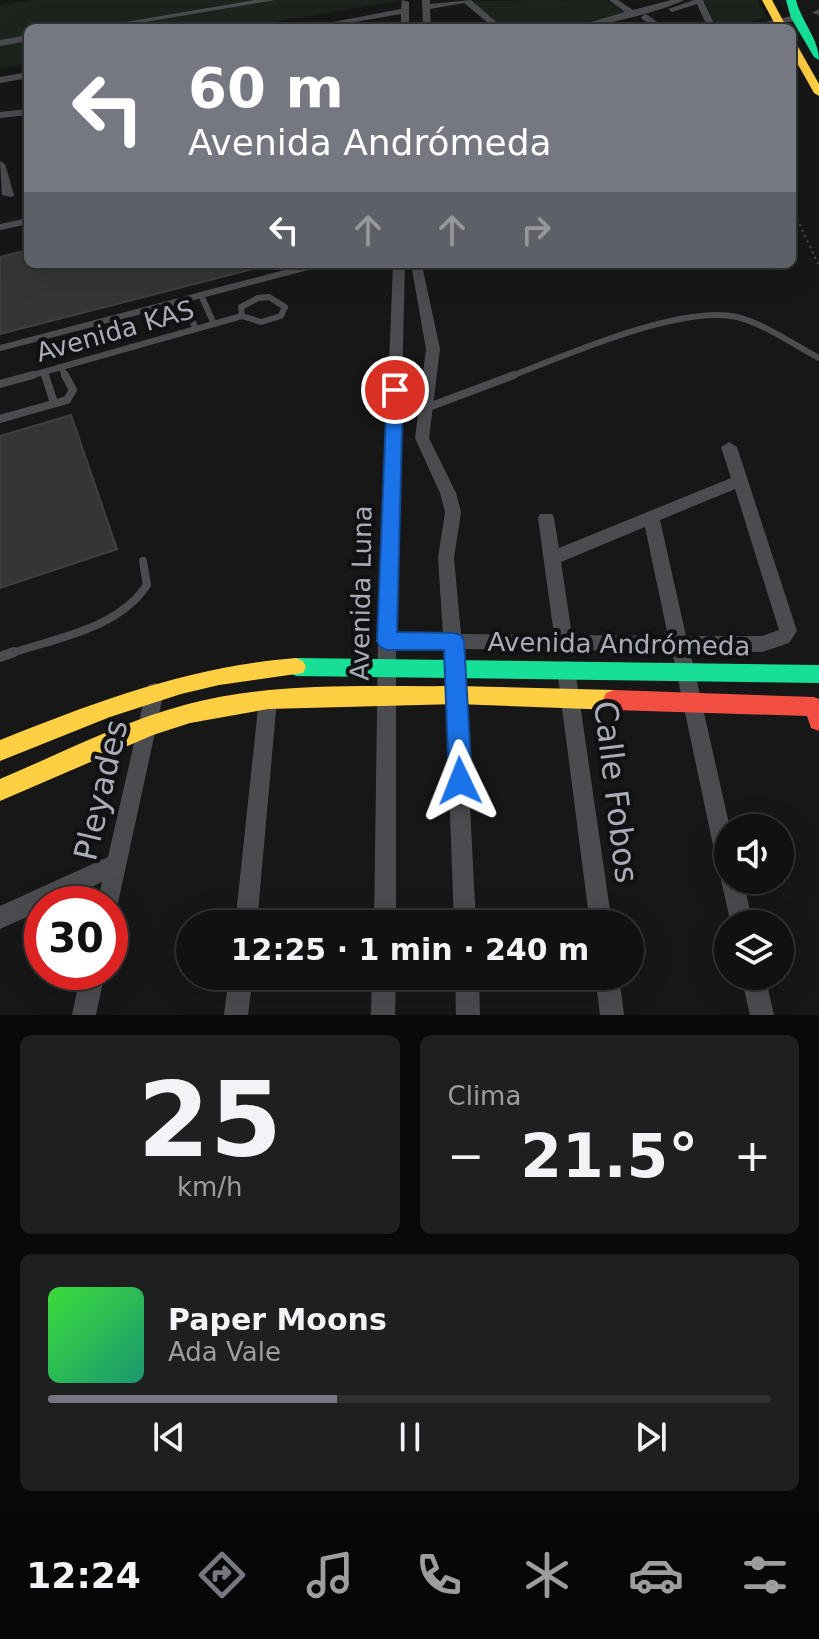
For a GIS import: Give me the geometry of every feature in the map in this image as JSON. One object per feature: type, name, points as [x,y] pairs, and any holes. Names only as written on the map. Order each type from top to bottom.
[{"type":"street","points":[[119,24],[271,0]]},
{"type":"street","points":[[404,24],[405,0]]},
{"type":"street","points":[[428,24],[425,3],[466,0],[494,24]]},
{"type":"street","points":[[613,0],[633,14]]},
{"type":"street","points":[[592,24],[680,0]]},
{"type":"street","points":[[767,0],[787,17]]},
{"type":"street","points":[[620,24],[700,1],[710,24]]},
{"type":"street","points":[[346,24],[405,11]]},
{"type":"street","points":[[645,17],[655,24]]},
{"type":"street","points":[[759,24],[787,17]]},
{"type":"street","points":[[796,28],[819,57]]},
{"type":"street","points":[[0,43],[24,39]]},
{"type":"street","points":[[796,52],[819,93]]},
{"type":"street","points":[[0,80],[24,76]]},
{"type":"street","points":[[0,118],[24,113]]},
{"type":"street","points":[[0,118],[24,118]]},
{"type":"street","points":[[0,164],[8,195]]},
{"type":"street","name":"Avenida Luna","points":[[385,910],[387,641],[399,268]]},
{"type":"street","points":[[417,268],[433,349],[422,438],[448,493],[453,512],[446,558],[456,668],[465,910]]},
{"type":"street","points":[[552,558],[740,481],[729,447]]},
{"type":"street","name":"Avenida Andrómeda","points":[[387,641],[762,644],[783,638],[788,631],[785,619],[740,481]]},
{"type":"street","points":[[651,517],[717,814]]},
{"type":"street","points":[[546,518],[564,641]]},
{"type":"street","name":"Avenida Andrómeda","points":[[0,751],[112,704],[244,671],[329,665],[819,674]]},
{"type":"street","name":"Calle Fobos","points":[[566,669],[599,910]]},
{"type":"street","name":"Pleyades","points":[[112,886],[155,691]]},
{"type":"street","points":[[0,790],[149,726],[190,713],[268,699],[457,695],[691,703],[816,714]]},
{"type":"street","points":[[247,910],[268,699]]},
{"type":"street","points":[[0,918],[116,864]]},
{"type":"street","points":[[84,1015],[89,990]]},
{"type":"street","points":[[236,1015],[239,990]]},
{"type":"street","points":[[383,1015],[384,990]]},
{"type":"street","points":[[467,990],[468,1015]]},
{"type":"street","points":[[609,990],[612,1015]]},
{"type":"street","points":[[756,990],[762,1015]]},
{"type":"lane","points":[[0,227],[24,222]]},
{"type":"lane","points":[[0,348],[304,268]]},
{"type":"lane","points":[[201,295],[214,324]]},
{"type":"lane","name":"Avenida KAS","points":[[0,384],[242,316],[252,322],[268,322],[281,316],[285,307],[278,299],[265,296],[250,299],[241,307],[242,316]]},
{"type":"lane","points":[[183,300],[196,329]]},
{"type":"lane","points":[[426,408],[600,342],[692,316],[719,314],[741,318],[819,358]]},
{"type":"lane","points":[[0,419],[67,400],[73,390],[61,367]]},
{"type":"lane","points":[[45,373],[54,403]]},
{"type":"lane","points":[[0,657],[113,618],[135,603],[147,585],[143,561]]},
{"type":"path","points":[[796,217],[819,266]]},
{"type":"shaded area","points":[[34,0],[403,0],[262,24],[24,24],[24,64],[0,68],[0,5]]},
{"type":"shaded area","points":[[606,0],[624,12],[622,15],[578,24],[497,24],[471,1]]},
{"type":"shaded area","points":[[704,0],[757,0],[767,18],[742,24],[715,24]]},
{"type":"building","points":[[24,251],[24,268],[257,268],[0,334],[0,257]]},
{"type":"building","points":[[71,415],[117,549],[0,588],[0,436]]},
{"type":"traffic: fast","points":[[791,0],[796,18],[819,57]]},
{"type":"traffic: fast","points":[[296,667],[819,674]]},
{"type":"traffic: slow","points":[[767,0],[780,24]]},
{"type":"traffic: slow","points":[[796,52],[819,93]]},
{"type":"traffic: slow","points":[[0,751],[108,708],[181,685],[257,670],[296,667]]},
{"type":"traffic: slow","points":[[0,790],[149,726],[190,713],[268,699],[457,695],[614,700]]},
{"type":"traffic: jam","points":[[614,700],[814,707],[819,721]]},
{"type":"route","points":[[395,390],[387,641],[454,641],[460,781]]}]
